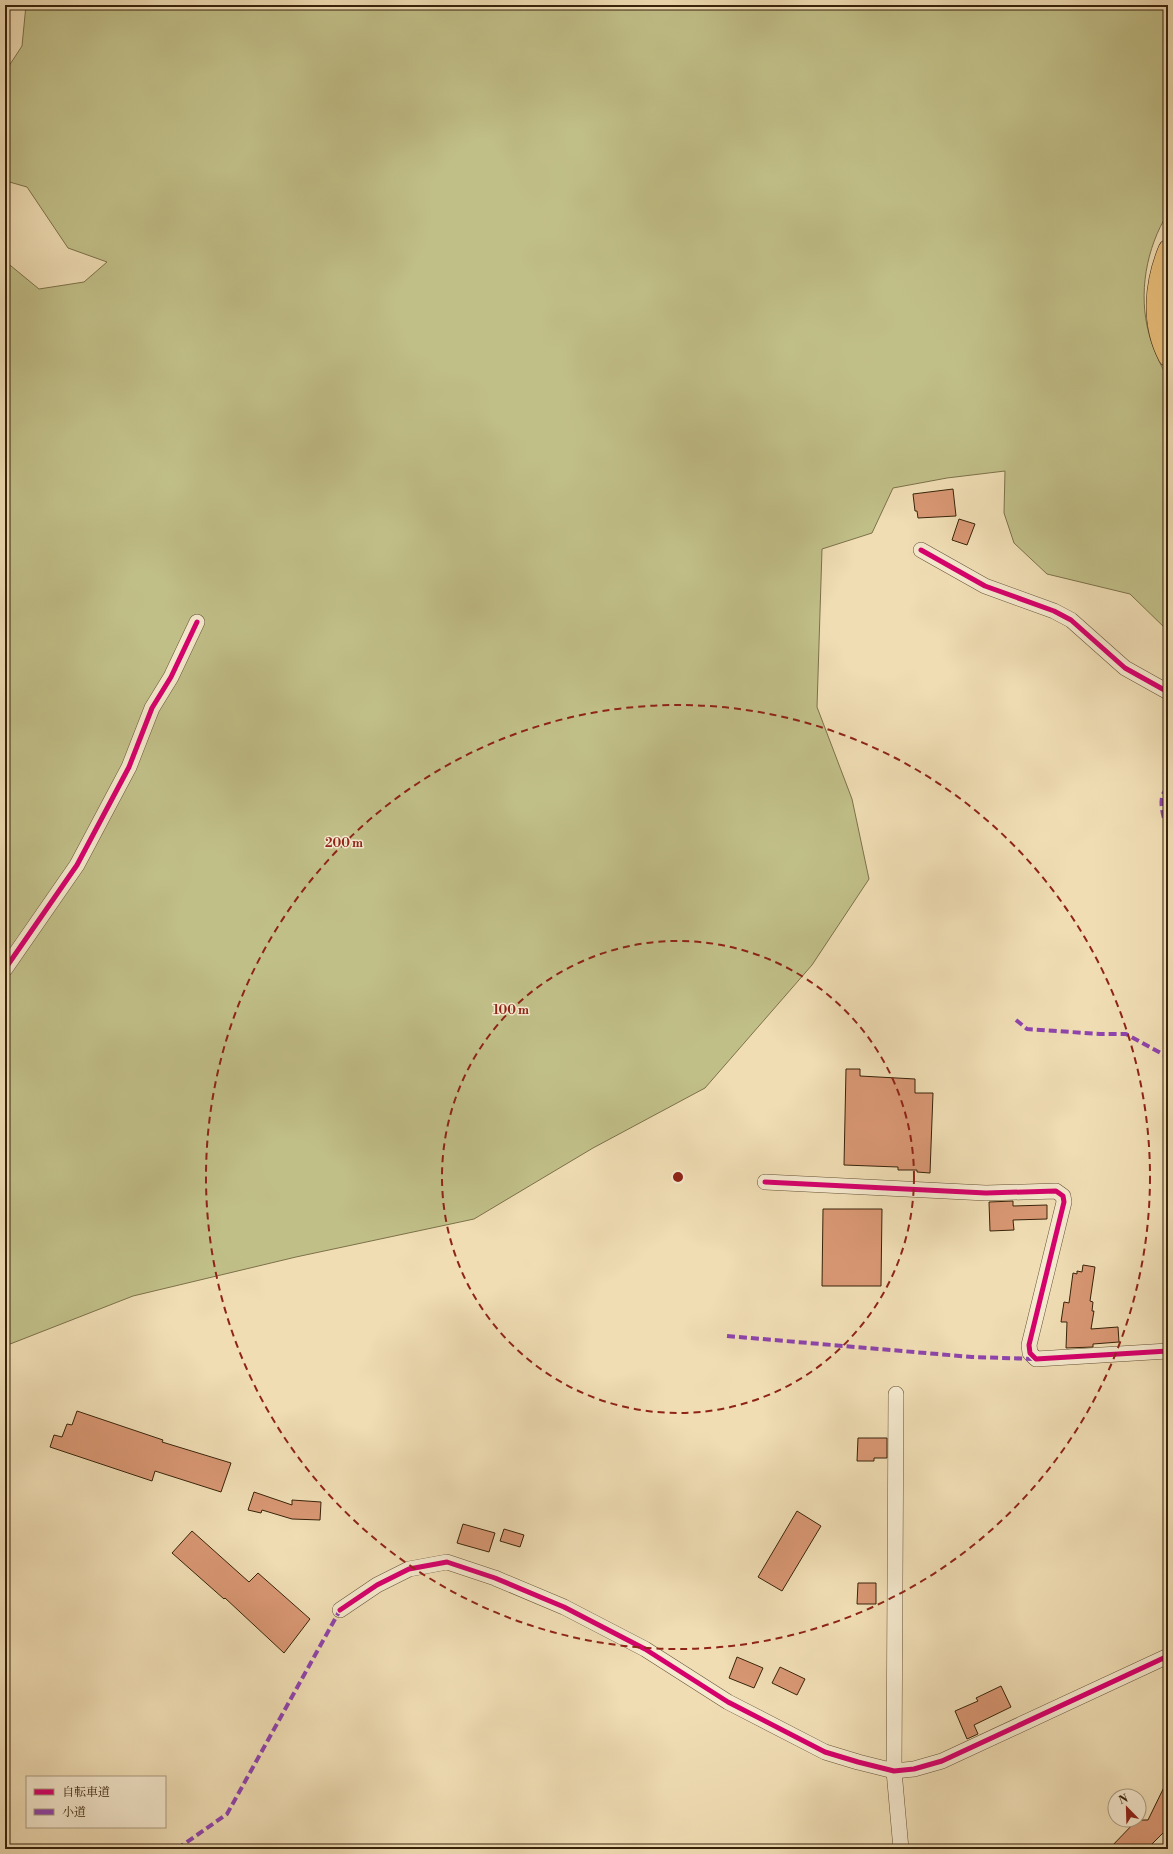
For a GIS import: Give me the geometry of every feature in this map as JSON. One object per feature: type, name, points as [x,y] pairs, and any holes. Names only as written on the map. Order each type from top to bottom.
[{"type":"main road","points":[[1165,257],[1156,285],[1156,304],[1158,328],[1168,357]]},
{"type":"street","points":[[921,550],[985,586],[1054,611],[1071,620],[1125,668],[1168,692]]},
{"type":"street","points":[[5,969],[77,866],[129,767],[152,708],[171,678],[197,622]]},
{"type":"street","points":[[765,1182],[986,1193],[1056,1191],[1062,1196],[1064,1202],[1029,1345],[1030,1353],[1036,1360],[1168,1351]]},
{"type":"street","points":[[896,1394],[894,1771],[902,1849]]},
{"type":"street","points":[[340,1610],[377,1585],[409,1569],[447,1562],[496,1578],[564,1606],[645,1649],[728,1702],[825,1752],[894,1771],[914,1769],[942,1761],[1168,1656]]},
{"type":"shaded area","points":[[26,5],[1168,5],[1168,213],[1160,227],[1149,256],[1144,287],[1144,303],[1151,340],[1157,357],[1168,379],[1168,631],[1130,594],[1047,574],[1014,543],[1004,513],[1005,471],[947,478],[893,488],[872,533],[822,549],[817,707],[852,799],[869,879],[812,965],[705,1088],[593,1148],[474,1219],[296,1257],[133,1296],[5,1346],[5,261],[39,289],[84,282],[107,262],[68,248],[27,187],[6,181],[5,179],[5,72],[22,46]]},
{"type":"building","points":[[953,489],[956,516],[918,518],[917,511],[915,511],[913,494]]},
{"type":"building","points":[[959,519],[975,524],[967,545],[952,540]]},
{"type":"building","points":[[846,1069],[860,1069],[860,1076],[915,1079],[915,1093],[933,1093],[930,1173],[917,1172],[917,1170],[898,1170],[898,1167],[844,1165]]},
{"type":"building","points":[[1013,1201],[1013,1206],[1047,1205],[1047,1219],[1013,1220],[1014,1230],[990,1231],[989,1202]]},
{"type":"building","points":[[823,1209],[882,1209],[881,1286],[822,1286]]},
{"type":"building","points":[[1083,1265],[1095,1267],[1090,1301],[1093,1302],[1092,1311],[1094,1311],[1091,1329],[1118,1327],[1119,1342],[1093,1344],[1093,1347],[1066,1348],[1067,1322],[1061,1322],[1064,1302],[1069,1303],[1073,1273],[1077,1274],[1077,1271],[1082,1272]]},
{"type":"building","points":[[77,1411],[163,1440],[162,1442],[231,1463],[221,1492],[155,1471],[152,1481],[50,1447],[54,1435],[62,1437],[67,1424],[72,1425]]},
{"type":"building","points":[[858,1438],[887,1438],[887,1458],[874,1458],[874,1461],[857,1461]]},
{"type":"building","points":[[254,1492],[292,1505],[292,1500],[321,1502],[320,1520],[292,1519],[262,1510],[261,1513],[248,1510]]},
{"type":"building","points":[[797,1511],[821,1526],[782,1591],[758,1577]]},
{"type":"building","points":[[463,1524],[495,1533],[489,1552],[457,1543]]},
{"type":"building","points":[[504,1529],[524,1535],[520,1547],[500,1541]]},
{"type":"building","points":[[192,1531],[249,1582],[258,1573],[310,1619],[284,1653],[225,1598],[224,1599],[172,1553]]},
{"type":"building","points":[[858,1583],[876,1583],[876,1604],[857,1604]]},
{"type":"building","points":[[737,1657],[763,1668],[754,1688],[729,1678]]},
{"type":"building","points":[[780,1667],[805,1679],[797,1695],[772,1683]]},
{"type":"building","points":[[1001,1686],[1011,1707],[974,1725],[978,1734],[967,1739],[955,1711],[978,1701],[976,1698]]},
{"type":"building","points":[[1168,1779],[1168,1828],[1147,1849],[1109,1849],[1129,1828],[1147,1828],[1148,1820]]},
{"type":"marked path","points":[[1168,722],[1166,732],[1168,738]]},
{"type":"marked path","points":[[1168,788],[1164,792],[1161,803],[1168,833]]},
{"type":"marked path","points":[[1016,1020],[1027,1029],[1100,1034],[1126,1034],[1168,1057]]},
{"type":"marked path","points":[[727,1336],[972,1357],[1036,1359]]},
{"type":"marked path","points":[[177,1849],[227,1814],[340,1610]]},
{"type":"cycle path","points":[[921,550],[985,586],[1054,611],[1071,620],[1125,668],[1168,692]]},
{"type":"cycle path","points":[[5,969],[77,865],[129,767],[152,708],[171,677],[197,622]]},
{"type":"cycle path","points":[[765,1182],[986,1193],[1056,1191],[1063,1196],[1064,1202],[1029,1345],[1030,1353],[1036,1359],[1168,1351]]},
{"type":"cycle path","points":[[340,1610],[377,1585],[409,1569],[447,1562],[495,1578],[564,1607],[645,1649],[728,1702],[825,1752],[894,1771],[914,1769],[942,1761],[1168,1656]]}]
